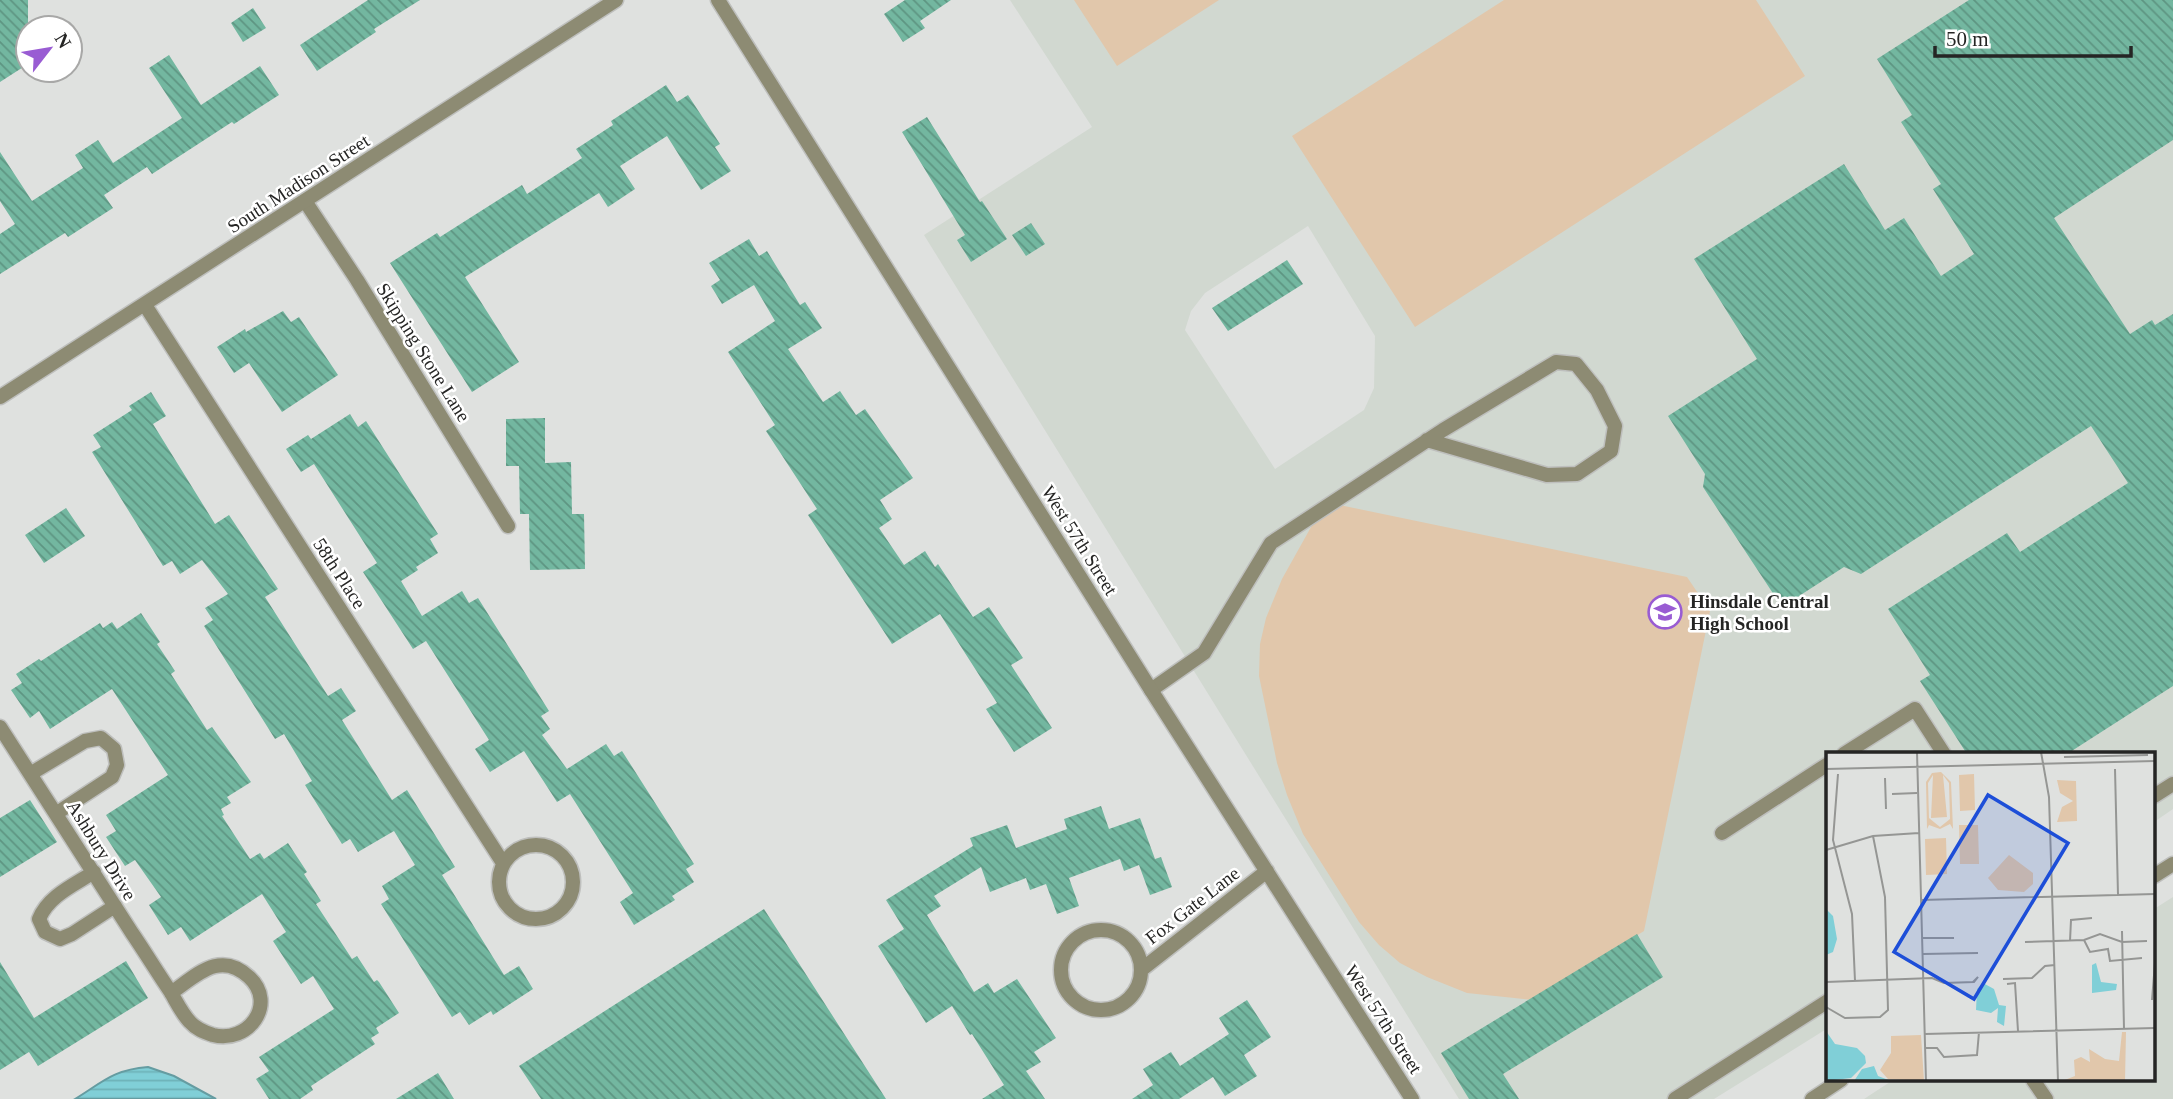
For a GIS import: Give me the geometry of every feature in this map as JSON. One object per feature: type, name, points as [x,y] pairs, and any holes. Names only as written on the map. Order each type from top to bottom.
[{"type":"street","name":"South Madison Street","points":[[0,397],[617,0]]},
{"type":"street","name":"West 57th Street","points":[[718,0],[1151,690],[1412,1099]]},
{"type":"street","name":"Skipping Stone Lane","points":[[305,201],[357,280],[508,526]]},
{"type":"street","name":"58th Place","points":[[145,305],[503,863]]},
{"type":"street","points":[[1151,690],[1203,653],[1271,543],[1427,440],[1556,362],[1576,364],[1597,390],[1615,426],[1611,450],[1577,474],[1547,475],[1427,440]]},
{"type":"street","points":[[1847,752],[1914,709],[1943,752]]},
{"type":"street","name":"Ashbury Drive","points":[[0,727],[190,1023],[203,1032],[222,1037],[236,1035],[250,1027],[260,1012],[261,997],[255,982],[242,970],[227,964],[208,968],[171,993]]},
{"type":"street","points":[[30,774],[85,741],[101,738],[114,749],[117,765],[112,776],[57,813]]},
{"type":"street","points":[[1722,832],[1826,765]]},
{"type":"street","points":[[2156,795],[2173,784]]},
{"type":"street","points":[[535,844],[554,848],[569,862],[574,881],[569,900],[556,914],[537,920],[518,915],[504,901],[498,882],[503,863],[517,849],[526,846],[535,844]]},
{"type":"street","points":[[2156,875],[2173,864]]},
{"type":"street","name":"Fox Gate Lane","points":[[1141,970],[1135,950],[1120,935],[1100,930],[1080,936],[1065,951],[1060,971],[1066,991],[1081,1006],[1101,1011],[1121,1005],[1136,990],[1141,970],[1266,871]]},
{"type":"street","points":[[94,872],[57,896],[43,909],[39,919],[45,932],[60,939],[115,906]]},
{"type":"street","points":[[1675,1099],[1826,1002]]},
{"type":"street","points":[[1812,1099],[1838,1082]]},
{"type":"street","points":[[2034,1082],[2046,1099]]},
{"type":"shaded area","name":"Hinsdale Central High School","points":[[1010,0],[2173,0],[2173,809],[2156,821],[2156,752],[1826,752],[1826,1029],[1714,1099],[1459,1099],[924,235],[1092,127]],"holes":[[[1308,226],[1375,336],[1374,388],[1364,410],[1275,469],[1185,330],[1191,311],[1205,293]]]},
{"type":"shaded area","points":[[1074,0],[1219,0],[1117,66]]},
{"type":"shaded area","points":[[1504,0],[1756,0],[1805,76],[1415,327],[1292,136]]},
{"type":"shaded area","points":[[1325,502],[1687,577],[1710,611],[1644,931],[1533,1000],[1467,993],[1400,963],[1379,945],[1359,922],[1303,834],[1277,763],[1259,676],[1260,644],[1266,618],[1282,579]]},
{"type":"shaded area","points":[[2173,897],[2173,1099],[1864,1099],[1890,1082],[2156,1082],[2156,908]]},
{"type":"water","points":[[148,1067],[174,1076],[216,1099],[75,1099],[116,1074]]},
{"type":"building","points":[[0,0],[28,0],[28,14],[14,14],[14,73],[0,82]]},
{"type":"building","points":[[368,0],[420,0],[374,29],[376,32],[317,71],[300,45]]},
{"type":"building","points":[[905,0],[951,0],[920,21],[925,28],[903,42],[884,14]]},
{"type":"building","name":"Hinsdale Central High School","points":[[1969,0],[2173,0],[2173,140],[2054,218],[2130,334],[2152,320],[2155,325],[2173,314],[2173,686],[2070,752],[1966,752],[1920,681],[1930,675],[1888,609],[2007,533],[2020,552],[2128,483],[2091,426],[1861,574],[1844,567],[1782,607],[1703,487],[1705,474],[1668,416],[1757,359],[1694,259],[1844,164],[1885,230],[1904,218],[1941,276],[1974,254],[1933,189],[1941,184],[1901,122],[1912,115],[1877,59]]},
{"type":"building","points":[[253,8],[266,28],[243,42],[231,23]]},
{"type":"building","points":[[169,55],[201,105],[260,66],[279,95],[152,174],[147,167],[104,195],[113,208],[68,237],[65,233],[0,274],[0,234],[15,224],[0,201],[0,152],[32,201],[83,168],[75,155],[98,140],[113,163],[182,118],[149,68]]},
{"type":"building","points":[[666,85],[677,102],[688,95],[720,144],[715,147],[731,171],[701,190],[667,136],[620,166],[635,189],[608,207],[599,193],[465,277],[519,362],[472,392],[390,263],[437,233],[440,237],[522,185],[527,194],[582,158],[576,149],[613,125],[611,121]]},
{"type":"building","points":[[927,117],[980,202],[982,201],[1007,239],[971,262],[957,240],[965,235],[902,132]]},
{"type":"building","points":[[1031,223],[1045,244],[1026,256],[1012,235]]},
{"type":"building","points":[[749,239],[759,256],[767,251],[800,305],[805,302],[822,328],[788,349],[823,402],[840,391],[856,415],[865,409],[913,478],[880,500],[892,519],[879,528],[904,565],[925,551],[935,567],[938,564],[973,617],[989,607],[1023,658],[1011,665],[1052,728],[1014,752],[986,709],[997,703],[940,614],[892,644],[808,515],[817,509],[766,431],[775,425],[728,352],[775,321],[754,285],[722,304],[711,286],[720,280],[709,263]]},
{"type":"building","points":[[1287,260],[1303,284],[1228,331],[1212,308]]},
{"type":"building","points":[[283,311],[291,322],[299,317],[338,375],[282,412],[249,363],[234,373],[217,347],[245,329],[246,332]]},
{"type":"building","points":[[151,392],[166,416],[153,424],[215,524],[229,515],[278,589],[265,597],[328,696],[341,688],[356,711],[342,720],[392,800],[407,790],[455,867],[442,875],[504,975],[519,966],[533,989],[493,1015],[491,1011],[469,1025],[460,1012],[452,1017],[381,904],[389,899],[382,886],[415,865],[394,831],[358,852],[350,839],[342,844],[305,785],[312,781],[284,734],[275,739],[204,626],[213,620],[205,608],[228,594],[202,560],[180,574],[172,561],[163,566],[92,452],[101,447],[93,435],[132,410],[129,406]]},
{"type":"building","points":[[350,414],[358,427],[366,421],[438,534],[430,539],[438,553],[416,567],[418,570],[401,581],[422,616],[462,591],[469,603],[478,598],[549,711],[541,716],[550,729],[542,735],[567,769],[606,744],[614,756],[622,751],[694,864],[686,869],[694,882],[672,896],[675,900],[634,925],[620,902],[633,893],[570,794],[557,802],[524,751],[490,772],[475,749],[489,740],[426,641],[413,649],[363,572],[377,563],[314,464],[301,472],[286,449],[308,435],[311,439]]},
{"type":"building","points":[[545,418],[545,463],[571,462],[572,514],[584,514],[585,569],[530,570],[529,514],[520,514],[519,466],[506,466],[506,419]]},
{"type":"building","points":[[66,508],[85,536],[44,563],[25,535]]},
{"type":"building","points":[[141,613],[175,671],[171,674],[207,730],[212,727],[251,782],[227,797],[231,803],[221,809],[224,815],[222,816],[250,859],[260,853],[264,859],[288,843],[307,872],[304,874],[321,901],[316,904],[352,959],[357,956],[374,982],[379,982],[399,1013],[376,1028],[379,1033],[371,1038],[375,1044],[311,1086],[313,1090],[300,1099],[269,1099],[256,1079],[269,1071],[259,1057],[334,1009],[313,976],[301,984],[273,941],[286,932],[262,894],[190,941],[181,927],[168,935],[149,905],[161,897],[135,860],[125,866],[106,837],[116,831],[106,815],[168,775],[112,689],[50,729],[39,711],[30,718],[11,690],[22,683],[16,674],[39,659],[41,661],[100,623],[103,628],[112,622],[117,629]]},
{"type":"building","points":[[30,800],[57,842],[0,877],[0,818]]},
{"type":"building","points":[[1101,806],[1109,829],[1140,818],[1155,859],[1161,857],[1172,887],[1150,895],[1139,865],[1124,871],[1120,859],[1069,878],[1079,906],[1057,914],[1046,884],[1030,890],[1026,878],[990,892],[981,867],[934,896],[941,906],[927,915],[974,992],[988,983],[994,993],[1017,979],[1056,1038],[1034,1052],[1041,1062],[1026,1071],[1045,1099],[982,1099],[1004,1085],[972,1034],[970,1035],[952,1006],[926,1023],[878,946],[904,929],[886,900],[973,846],[970,838],[1007,825],[1016,848],[1067,829],[1064,819]]},
{"type":"building","points":[[764,909],[886,1099],[541,1099],[519,1066]]},
{"type":"building","points":[[1637,934],[1663,977],[1503,1074],[1519,1099],[1469,1099],[1441,1053]]},
{"type":"building","points":[[126,961],[148,998],[38,1066],[29,1052],[0,1070],[0,962],[34,1018]]},
{"type":"building","points":[[1247,1000],[1271,1037],[1244,1055],[1257,1076],[1225,1096],[1213,1077],[1179,1099],[1132,1099],[1153,1085],[1143,1069],[1171,1052],[1180,1066],[1229,1034],[1219,1018]]},
{"type":"building","points":[[438,1073],[454,1099],[396,1099]]},
{"type":"place","name":"Hinsdale Central High School","points":[[1665,612]]}]
